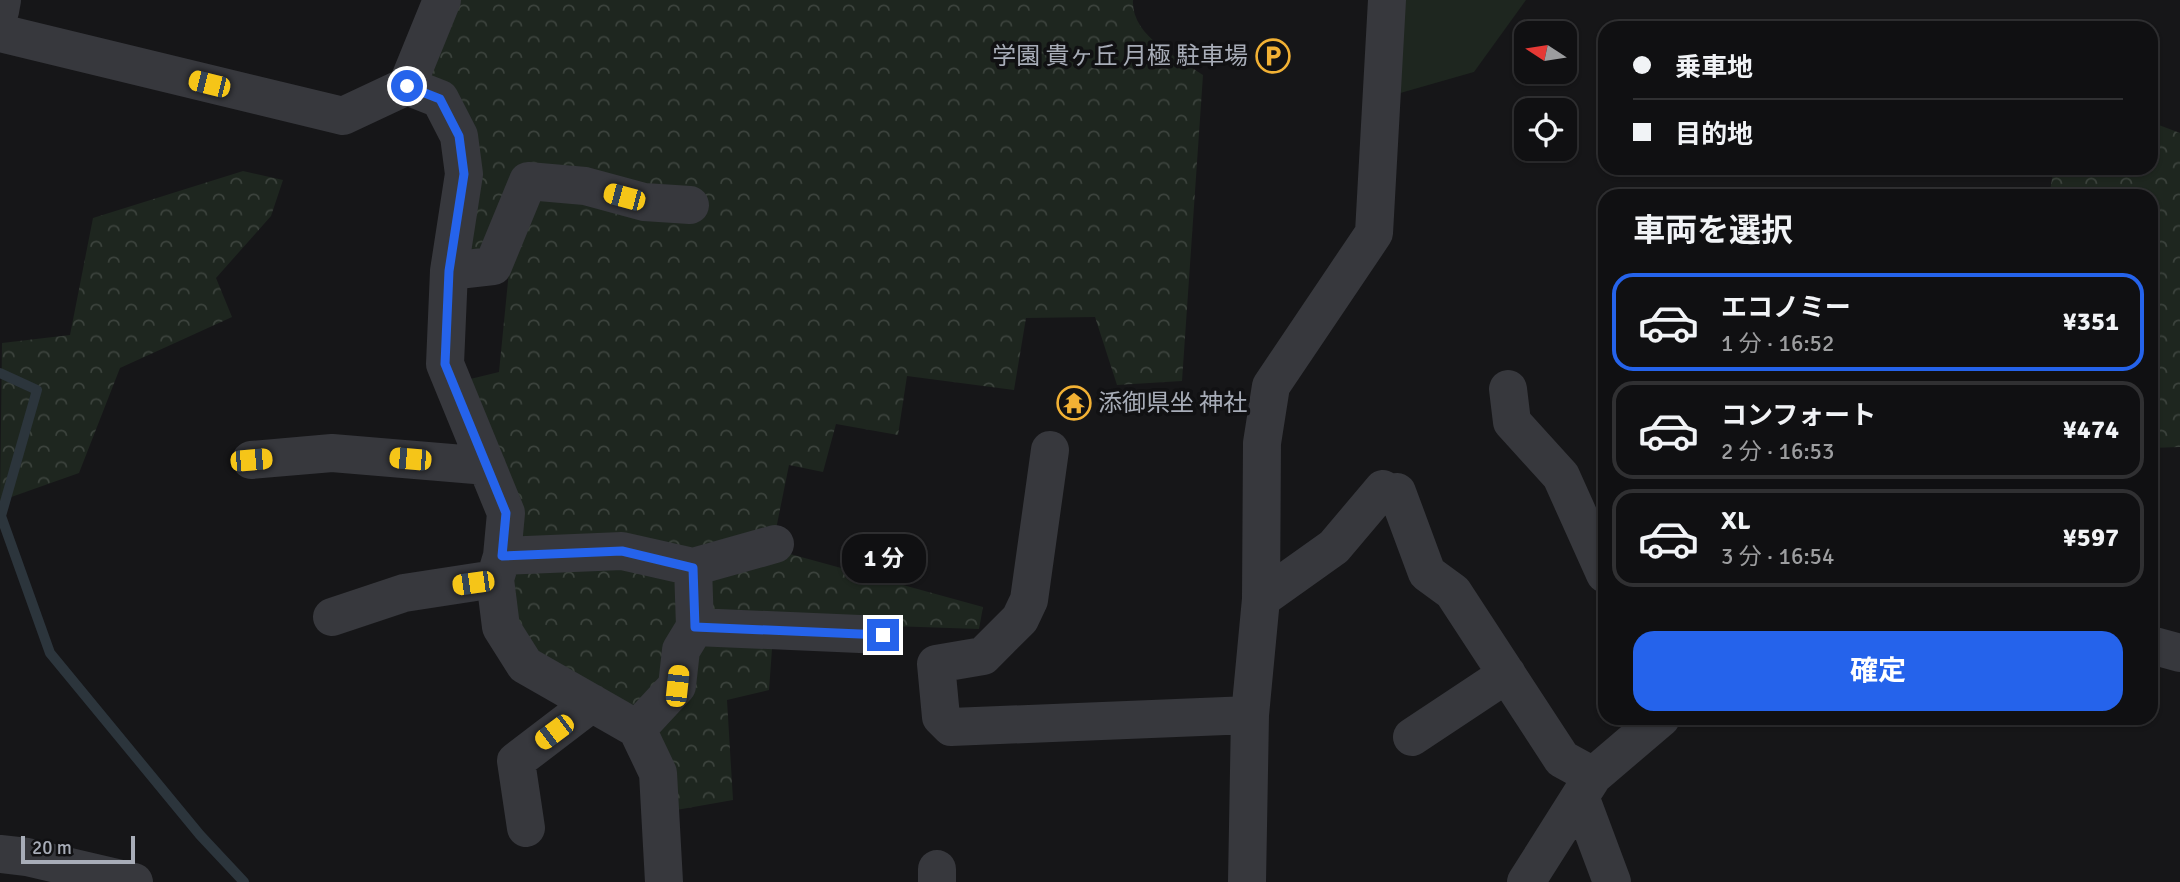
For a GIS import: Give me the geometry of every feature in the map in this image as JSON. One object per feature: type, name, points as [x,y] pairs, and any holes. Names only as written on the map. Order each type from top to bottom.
[{"type":"street","points":[[0,11],[2,0]]},
{"type":"street","points":[[0,33],[343,116],[407,86],[442,0]]},
{"type":"street","points":[[1247,882],[1250,715],[1261,599],[1262,443],[1271,386],[1374,233],[1387,0]]},
{"type":"street","points":[[407,86],[440,99],[459,136],[464,174],[449,271],[445,364],[506,513],[499,568],[501,627],[525,665],[637,729],[658,773],[664,882]]},
{"type":"street","points":[[449,271],[493,266],[528,181],[585,186],[644,202],[690,205]]},
{"type":"street","points":[[1508,389],[1512,422],[1561,476],[1598,558]]},
{"type":"street","points":[[1050,450],[1029,600],[1020,619],[983,656],[936,664],[941,717],[951,727],[1250,715]]},
{"type":"street","points":[[251,460],[332,453],[487,466]]},
{"type":"street","points":[[1261,599],[1334,547],[1390,490],[1427,573],[1453,592],[1562,759],[1587,788],[1612,882]]},
{"type":"street","points":[[332,617],[404,593],[499,568],[622,551],[693,568],[775,544]]},
{"type":"street","points":[[637,729],[677,686],[681,650],[695,627],[693,568]]},
{"type":"street","points":[[695,627],[883,635]]},
{"type":"street","points":[[2158,647],[2180,653]]},
{"type":"street","points":[[1412,737],[1507,674]]},
{"type":"street","points":[[526,828],[516,761],[592,703]]},
{"type":"street","points":[[1526,882],[1587,788],[1654,725]]},
{"type":"street","points":[[0,854],[134,882]]},
{"type":"green space","points":[[452,0],[1133,0],[1134,13],[1147,35],[1203,75],[1182,381],[1117,385],[1095,317],[1026,318],[1014,390],[907,376],[898,435],[836,424],[823,472],[789,465],[772,549],[983,607],[979,629],[774,622],[769,690],[727,700],[733,800],[665,812],[665,770],[522,643],[462,381],[499,372],[511,251],[461,257],[472,176],[420,77]]},
{"type":"green space","points":[[1399,0],[1526,0],[1474,72],[1390,96]]},
{"type":"green space","points":[[2158,125],[2180,133],[2180,447],[2158,448],[2158,189],[2050,189],[2053,175],[2158,175]]},
{"type":"green space","points":[[243,171],[283,180],[271,216],[216,278],[232,317],[120,368],[79,473],[0,501],[2,343],[70,335],[93,218]]},
{"type":"waterway","points":[[0,373],[37,390],[1,516],[50,653],[200,835],[244,882]]},
{"type":"place","name":"学園 貴ヶ丘 月極 駐車場","points":[[1273,56]]},
{"type":"place","name":"添御県坐 神社","points":[[1074,403]]},
{"type":"route","points":[[407,86],[440,99],[459,136],[464,174],[449,271],[445,364],[506,513],[502,556],[622,551],[693,568],[695,627],[883,635]]}]
